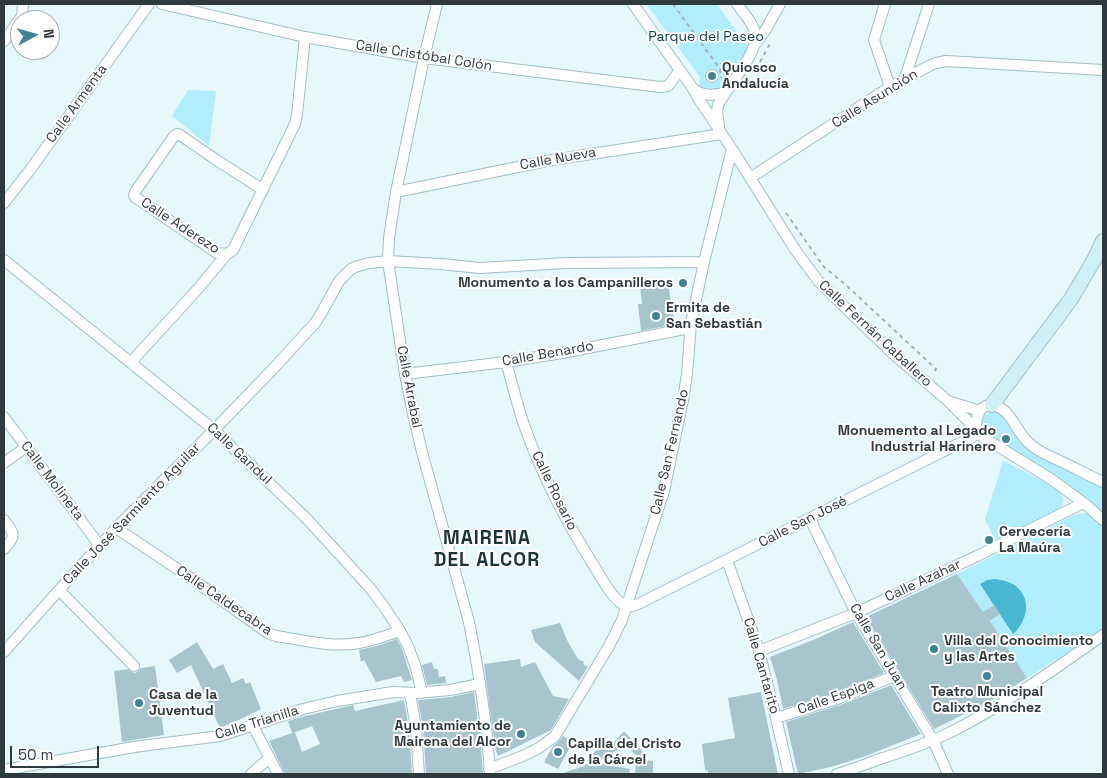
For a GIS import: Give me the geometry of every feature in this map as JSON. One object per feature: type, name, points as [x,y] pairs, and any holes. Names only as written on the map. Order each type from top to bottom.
[{"type":"main road","points":[[986,408],[1071,298],[1103,241]]},
{"type":"street","points":[[4,41],[22,16],[23,4]]},
{"type":"street","name":"Calle Armenta","points":[[4,203],[30,170],[149,4]]},
{"type":"street","name":"Calle Cristóbal Colón","points":[[162,4],[305,37],[424,58],[660,87],[668,86],[680,70]]},
{"type":"street","name":"Calle Arrabal","points":[[437,4],[396,192],[388,238],[388,261],[405,374],[422,452],[469,622],[480,684],[489,771]]},
{"type":"street","name":"Calle Fernán Caballero","points":[[633,4],[694,90],[796,251],[819,282],[892,353],[947,400],[977,431],[1051,479],[1103,520]]},
{"type":"street","points":[[736,4],[753,27],[756,43]]},
{"type":"street","points":[[721,131],[717,111],[723,93],[751,54],[780,4]]},
{"type":"street","points":[[885,4],[874,40],[890,87]]},
{"type":"street","points":[[905,78],[929,4]]},
{"type":"street","points":[[131,362],[227,254],[233,250],[295,124],[305,37]]},
{"type":"street","name":"Calle Asunción","points":[[750,178],[890,87],[929,66],[946,61],[1103,70]]},
{"type":"street","points":[[694,90],[706,95],[723,93]]},
{"type":"street","name":"Calle Nueva","points":[[396,192],[544,161],[721,131]]},
{"type":"street","name":"Calle Aderezo","points":[[227,254],[218,253],[134,195],[177,134],[263,190]]},
{"type":"street","name":"Calle San Fernando","points":[[489,771],[539,748],[555,736],[609,646],[622,620],[664,491],[683,400],[690,328],[732,149]]},
{"type":"street","name":"Calle Gandul","points":[[4,260],[214,430],[324,536],[370,588],[400,631],[416,668],[422,693]]},
{"type":"street","name":"Calle José Sarmiento Aguilar","points":[[4,652],[116,528],[214,430],[316,322],[339,281],[351,269],[388,261],[480,268],[567,263],[704,262]]},
{"type":"street","name":"Calle Benardo","points":[[405,374],[562,353],[690,328]]},
{"type":"street","name":"Calle Rosario","points":[[506,362],[523,423],[558,501],[587,556],[617,601],[627,607]]},
{"type":"street","points":[[947,400],[986,408],[997,406],[1007,414],[1030,444],[1040,451],[1103,482]]},
{"type":"street","points":[[977,431],[976,421],[986,408]]},
{"type":"street","name":"Calle Molineta","points":[[4,417],[100,546]]},
{"type":"street","name":"Calle San José","points":[[627,607],[636,605],[810,519],[977,431]]},
{"type":"street","points":[[4,463],[26,447]]},
{"type":"street","name":"Calle Azahar","points":[[759,651],[856,613],[1083,503]]},
{"type":"street","name":"Calle San Juan","points":[[810,519],[856,613],[933,740],[948,774]]},
{"type":"street","points":[[4,520],[12,530],[13,536],[11,542],[4,549]]},
{"type":"street","name":"Calle Caldecabra","points":[[116,528],[268,633],[276,636],[344,645],[370,641],[400,631]]},
{"type":"street","name":"Calle Cantarito","points":[[727,560],[759,651],[789,774]]},
{"type":"street","points":[[58,590],[134,666]]},
{"type":"street","points":[[837,774],[933,740],[955,730],[1017,694],[1103,636]]},
{"type":"street","name":"Calle Espiga","points":[[776,718],[840,698],[894,676]]},
{"type":"street","name":"Calle Trianilla","points":[[4,770],[134,747],[211,738],[320,704],[393,692],[422,693],[480,684]]},
{"type":"street","points":[[410,693],[416,728],[419,774]]},
{"type":"street","points":[[252,726],[278,774]]},
{"type":"street","points":[[252,774],[269,758]]},
{"type":"path","points":[[673,4],[720,69],[722,78],[714,88],[716,91],[723,93]]},
{"type":"path","points":[[756,68],[775,36]]},
{"type":"path","points":[[786,212],[824,267],[936,369],[932,377]]},
{"type":"green space","name":"Parque del Paseo","points":[[646,4],[717,4],[749,48],[722,88],[717,91],[701,89],[699,86],[700,77]]},
{"type":"green space","points":[[188,90],[216,91],[209,146],[172,116]]},
{"type":"green space","points":[[991,412],[1002,416],[1021,441],[1073,473],[1103,488],[1103,513],[1060,481],[983,433],[982,420],[985,415]]},
{"type":"green space","points":[[1003,461],[1059,491],[1064,502],[1057,511],[995,540],[985,519]]},
{"type":"green space","points":[[1086,513],[1096,519],[1103,527],[1103,630],[1027,678],[990,621],[1000,614],[994,605],[983,612],[957,574],[1074,515]]},
{"type":"shaded area","points":[[995,579],[1016,586],[1025,599],[1026,612],[1024,618],[1013,634],[980,584],[987,580]]},
{"type":"building","name":"Quiosco Andalucía","points":[[709,69],[715,69],[719,76],[715,83],[709,83],[705,79],[705,73]]},
{"type":"building","name":"Ermita de San Sebastián","points":[[668,284],[675,324],[641,331],[638,304],[642,304],[640,287]]},
{"type":"building","name":"Villa del Conocimiento y las Artes","points":[[957,574],[983,612],[994,605],[1000,614],[990,621],[1027,678],[987,703],[934,729],[866,617]]},
{"type":"building","points":[[853,622],[884,673],[838,692],[783,709],[770,657]]},
{"type":"building","points":[[560,623],[578,659],[588,667],[579,681],[535,642],[531,630]]},
{"type":"building","points":[[397,639],[412,680],[404,682],[401,676],[376,682],[364,660],[361,662],[359,650]]},
{"type":"building","points":[[197,642],[213,669],[223,664],[232,683],[243,678],[246,684],[250,682],[261,709],[220,728],[191,665],[177,673],[169,660]]},
{"type":"building","points":[[520,659],[521,667],[535,662],[553,696],[569,699],[551,730],[498,756],[495,748],[484,664]]},
{"type":"building","points":[[432,662],[434,669],[438,670],[439,677],[445,676],[446,683],[427,685],[422,665]]},
{"type":"building","name":"Casa de la Juventud","points":[[155,666],[164,735],[122,742],[114,671],[128,669],[135,673],[141,668]]},
{"type":"building","points":[[891,685],[921,734],[866,756],[831,767],[798,774],[786,722],[843,704]]},
{"type":"building","points":[[474,692],[483,774],[426,774],[423,728],[418,700],[451,697]]},
{"type":"building","points":[[761,692],[778,774],[708,774],[708,771],[705,770],[702,744],[735,738],[728,698]]},
{"type":"building","points":[[404,700],[409,729],[412,774],[285,774],[269,741],[292,733],[288,721],[353,705],[355,711]],"holes":[[[312,726],[320,744],[302,752],[295,732]]]},
{"type":"building","points":[[624,731],[645,754],[640,759],[625,745],[596,763],[630,769],[629,774],[563,773],[584,766],[592,758],[590,756],[599,748],[600,750],[604,746],[608,749]]},
{"type":"building","name":"Capilla del Cristo de la Cárcel","points":[[563,736],[573,742],[558,769],[544,762],[553,746]]},
{"type":"building","points":[[636,759],[653,761],[653,774],[635,774]]},
{"type":"place","name":"Quiosco Andalucía","points":[[712,76]]},
{"type":"place","name":"Monumento a los Campanilleros","points":[[683,283]]},
{"type":"place","name":"Ermita de San Sebastián","points":[[656,316]]},
{"type":"place","name":"Monuemento al Legado Industrial Harinero","points":[[1006,439]]},
{"type":"place","name":"Cervecería La Maúra","points":[[989,540]]},
{"type":"place","name":"Villa del Conocimiento y las Artes","points":[[934,649]]},
{"type":"place","name":"Teatro Municipal Calixto Sánchez","points":[[987,676]]},
{"type":"place","name":"Casa de la Juventud","points":[[139,703]]},
{"type":"place","name":"Ayuntamiento de Mairena del Alcor","points":[[521,734]]},
{"type":"place","name":"Capilla del Cristo de la Cárcel","points":[[558,752]]},
{"type":"district","name":"MAIRENA DEL ALCOR","points":[[487,550]]}]
